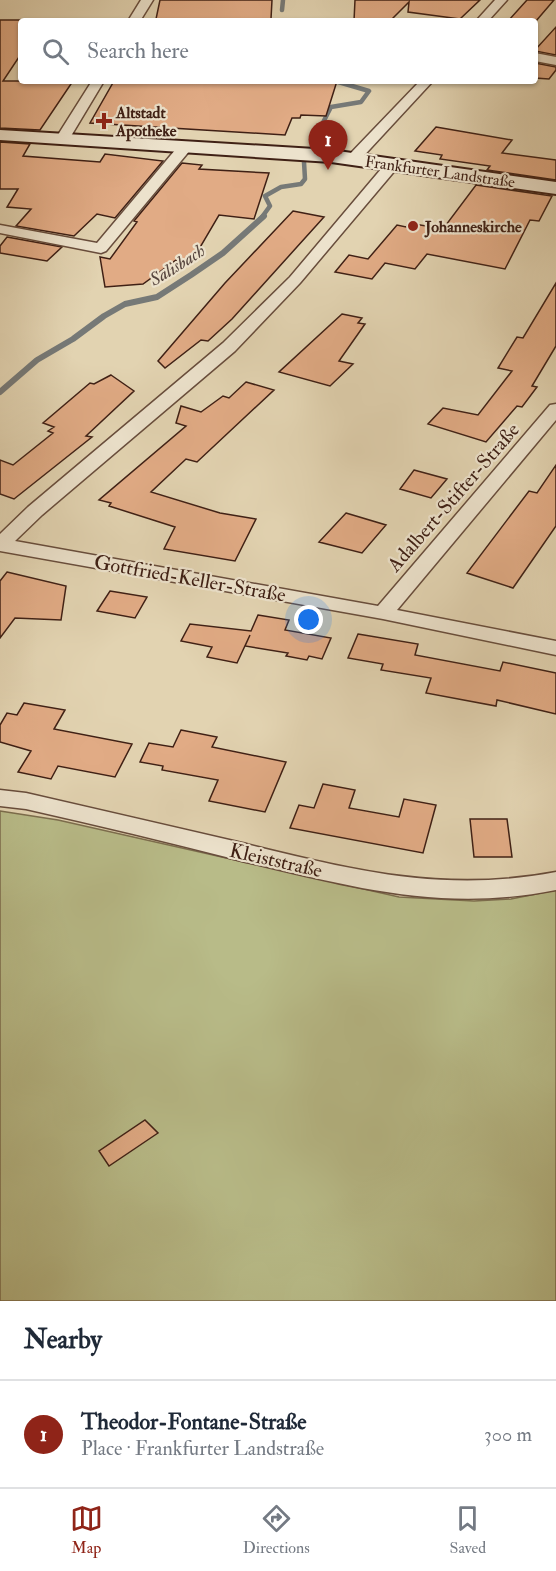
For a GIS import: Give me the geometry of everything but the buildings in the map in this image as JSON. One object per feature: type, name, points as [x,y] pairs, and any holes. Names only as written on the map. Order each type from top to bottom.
[{"type":"main road","name":"Frankfurter Landstraße","points":[[0,135],[353,159],[556,188]]},
{"type":"street","points":[[136,18],[147,0]]},
{"type":"street","points":[[486,18],[501,0]]},
{"type":"street","points":[[538,58],[556,61]]},
{"type":"street","points":[[63,138],[96,84]]},
{"type":"street","points":[[353,159],[424,84]]},
{"type":"street","points":[[0,230],[101,248],[186,146]]},
{"type":"street","points":[[0,544],[237,340],[295,280],[392,165]]},
{"type":"street","name":"Adalbert-Stifter-Straße","points":[[383,613],[556,409]]},
{"type":"street","name":"Gottfried-Keller-Straße","points":[[0,544],[383,613],[556,648]]},
{"type":"street","name":"Kleiststraße","points":[[0,798],[26,801],[402,887],[474,892],[511,889],[556,881]]},
{"type":"green space","points":[[0,811],[58,820],[399,897],[474,901],[511,899],[556,890],[556,1301],[0,1301]]},
{"type":"waterway","name":"Salisbach","points":[[282,10],[283,0]]},
{"type":"waterway","name":"Salisbach","points":[[313,142],[331,107],[361,102],[369,91],[345,84]]},
{"type":"waterway","name":"Salisbach","points":[[262,217],[270,206],[265,196],[281,187],[301,184],[305,179],[304,162]]},
{"type":"waterway","name":"Salisbach","points":[[0,392],[37,360],[73,339],[104,316],[125,304],[157,297],[191,275],[223,253],[264,216]]},
{"type":"place","name":"Altstadt Apotheke","points":[[104,121]]},
{"type":"place","name":"Theodor-Fontane-Straße","points":[[328,170]]},
{"type":"place","name":"Johanneskirche","points":[[413,226]]}]
